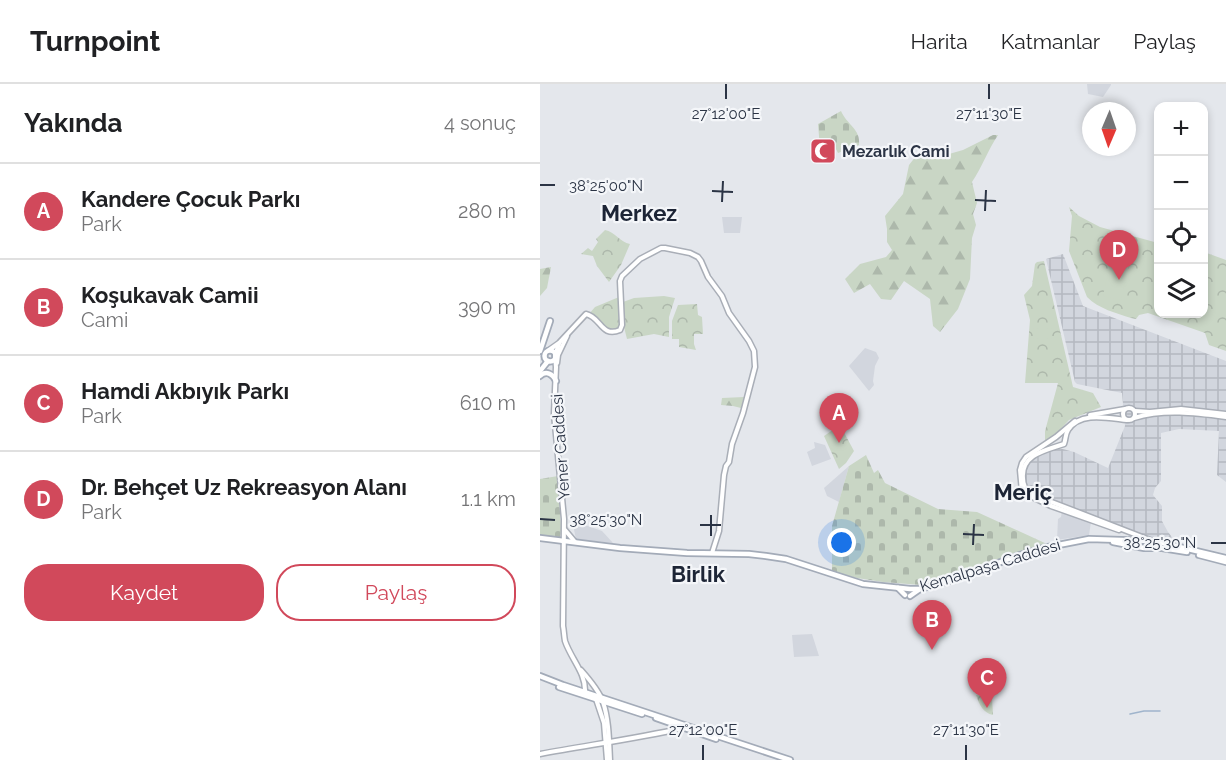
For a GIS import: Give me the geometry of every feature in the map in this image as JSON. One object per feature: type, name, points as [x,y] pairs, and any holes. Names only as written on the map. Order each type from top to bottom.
[{"type":"main road","points":[[540,371],[559,343],[586,314],[607,331],[620,330],[622,324],[620,281],[622,276],[644,256],[665,248],[698,257],[722,296],[729,313],[753,348],[755,362],[743,413],[726,466],[719,531],[712,553]]},
{"type":"main road","points":[[541,348],[550,321]]},
{"type":"main road","name":"Yener Caddesi","points":[[568,333],[556,365],[554,414],[565,529],[564,635],[580,670]]},
{"type":"main road","points":[[556,365],[545,353],[559,343]]},
{"type":"main road","points":[[540,364],[550,358],[553,352],[549,350]]},
{"type":"main road","points":[[540,376],[547,373],[556,381]]},
{"type":"main road","points":[[1143,541],[1049,505],[1022,492],[1020,475],[1022,463],[1026,457],[1056,437],[1073,422],[1098,413],[1131,407],[1135,411],[1181,409],[1226,416]]},
{"type":"main road","points":[[1125,409],[1123,415],[1127,420]]},
{"type":"main road","points":[[1134,418],[1135,411]]},
{"type":"main road","points":[[1154,541],[1031,494],[1023,483],[1026,462],[1047,448],[1064,444],[1067,432],[1083,419],[1092,417],[1127,420],[1181,412],[1226,416]]},
{"type":"main road","points":[[565,529],[575,543]]},
{"type":"main road","points":[[1124,540],[1128,537],[1127,533]]},
{"type":"main road","name":"Kemalpaşa Caddesi","points":[[540,539],[564,544],[687,553],[749,554],[786,559],[863,584],[920,589],[1034,551],[1071,541],[1089,539],[1154,541],[1226,560]]},
{"type":"main road","name":"Kemalpaşa Caddesi","points":[[1089,539],[1144,548],[1178,550],[1226,560]]},
{"type":"main road","name":"Kemalpaşa Caddesi","points":[[564,544],[607,547]]},
{"type":"main road","points":[[898,588],[907,595],[920,589]]},
{"type":"main road","points":[[580,670],[600,699],[609,760]]},
{"type":"main road","points":[[580,670],[585,690]]},
{"type":"main road","points":[[540,677],[585,690],[600,699],[781,760]]},
{"type":"main road","points":[[540,677],[568,690],[790,760]]},
{"type":"main road","points":[[585,690],[589,685],[593,686]]},
{"type":"main road","points":[[540,754],[683,728]]},
{"type":"shaded area","points":[[1087,84],[1111,85],[1103,97],[1088,94]]},
{"type":"shaded area","points":[[722,217],[742,217],[740,233],[724,233]]},
{"type":"shaded area","points":[[1063,254],[1083,306],[1226,361],[1226,482],[1217,475],[1219,431],[1179,429],[1161,433],[1161,481],[1153,495],[1162,506],[1162,521],[1179,546],[1031,493],[1026,488],[1025,467],[1034,458],[1052,449],[1074,452],[1108,468],[1125,426],[1122,393],[1075,382],[1046,259]]},
{"type":"shaded area","points":[[865,348],[876,352],[879,358],[875,366],[874,385],[869,391],[849,366]]},
{"type":"shaded area","points":[[814,442],[825,445],[831,459],[812,466],[807,452],[815,448]]},
{"type":"shaded area","points":[[849,466],[839,502],[827,496],[824,488]]},
{"type":"shaded area","points":[[1062,511],[1091,522],[1089,535],[1057,540],[1058,519]]},
{"type":"shaded area","points":[[573,525],[585,525],[602,531],[613,543],[576,539]]},
{"type":"shaded area","points":[[812,634],[819,656],[794,657],[792,635]]},
{"type":"green space","points":[[841,111],[856,131],[859,145],[838,153],[833,143],[820,148],[818,124]]},
{"type":"green space","points":[[993,135],[998,135],[972,182],[977,203],[973,214],[976,225],[972,238],[970,279],[958,309],[940,332],[933,326],[930,299],[904,281],[891,300],[881,299],[870,284],[854,293],[845,279],[860,264],[886,257],[892,250],[887,242],[885,216],[903,194],[909,165],[916,156],[930,152],[949,154],[963,150]]},
{"type":"green space","points":[[1069,207],[1079,216],[1100,227],[1154,242],[1154,315],[1148,313],[1139,315],[1136,319],[1131,318],[1102,308],[1087,297],[1069,251],[1072,216]]},
{"type":"green space","points":[[605,230],[630,244],[621,265],[609,282],[597,266],[593,256],[581,254],[588,248],[592,251],[598,242],[596,239]]},
{"type":"green space","points":[[1208,253],[1226,260],[1226,351],[1209,345],[1205,333],[1162,318],[1208,318]]},
{"type":"green space","points":[[1044,261],[1073,387],[1093,393],[1101,407],[1069,420],[1057,433],[1045,441],[1045,431],[1058,383],[1025,383],[1030,320],[1024,295],[1032,286],[1035,264]]},
{"type":"green space","points":[[1110,262],[1129,266],[1121,300],[1103,296]]},
{"type":"green space","points":[[551,267],[547,288],[540,296],[540,269]]},
{"type":"green space","points":[[664,296],[675,298],[669,317],[669,337],[654,334],[627,339],[623,302],[634,298]]},
{"type":"green space","points":[[619,297],[621,325],[616,330],[610,330],[589,314],[595,307]]},
{"type":"green space","points":[[697,304],[698,315],[702,317],[703,334],[694,334],[696,350],[679,347],[679,339],[672,339],[672,321],[678,305]]},
{"type":"green space","points":[[1033,328],[1052,329],[1052,339],[1033,338]]},
{"type":"green space","points":[[744,397],[741,408],[721,405],[722,398]]},
{"type":"green space","points":[[840,425],[854,451],[839,469],[824,436]]},
{"type":"green space","points":[[866,455],[874,473],[878,470],[885,483],[938,509],[977,512],[1047,544],[921,585],[857,578],[832,571],[832,526],[849,466]]},
{"type":"green space","points":[[558,476],[560,537],[540,535],[540,479]]},
{"type":"green space","points":[[976,695],[992,697],[993,715],[984,710]]},
{"type":"waterway","points":[[1130,714],[1160,711]]},
{"type":"place","name":"Mezarlık Cami","points":[[823,151]]},
{"type":"place","name":"Dr. Behçet Uz Rekreasyon Alanı","points":[[1119,280]]},
{"type":"place","name":"Kandere Çocuk Parkı","points":[[839,443]]},
{"type":"place","name":"Koşukavak Camii","points":[[932,650]]},
{"type":"place","name":"Hamdi Akbıyık Parkı","points":[[987,708]]},
{"type":"district","name":"Merkez","points":[[639,213]]},
{"type":"district","name":"Meriç","points":[[1023,492]]},
{"type":"district","name":"Birlik","points":[[698,574]]}]
